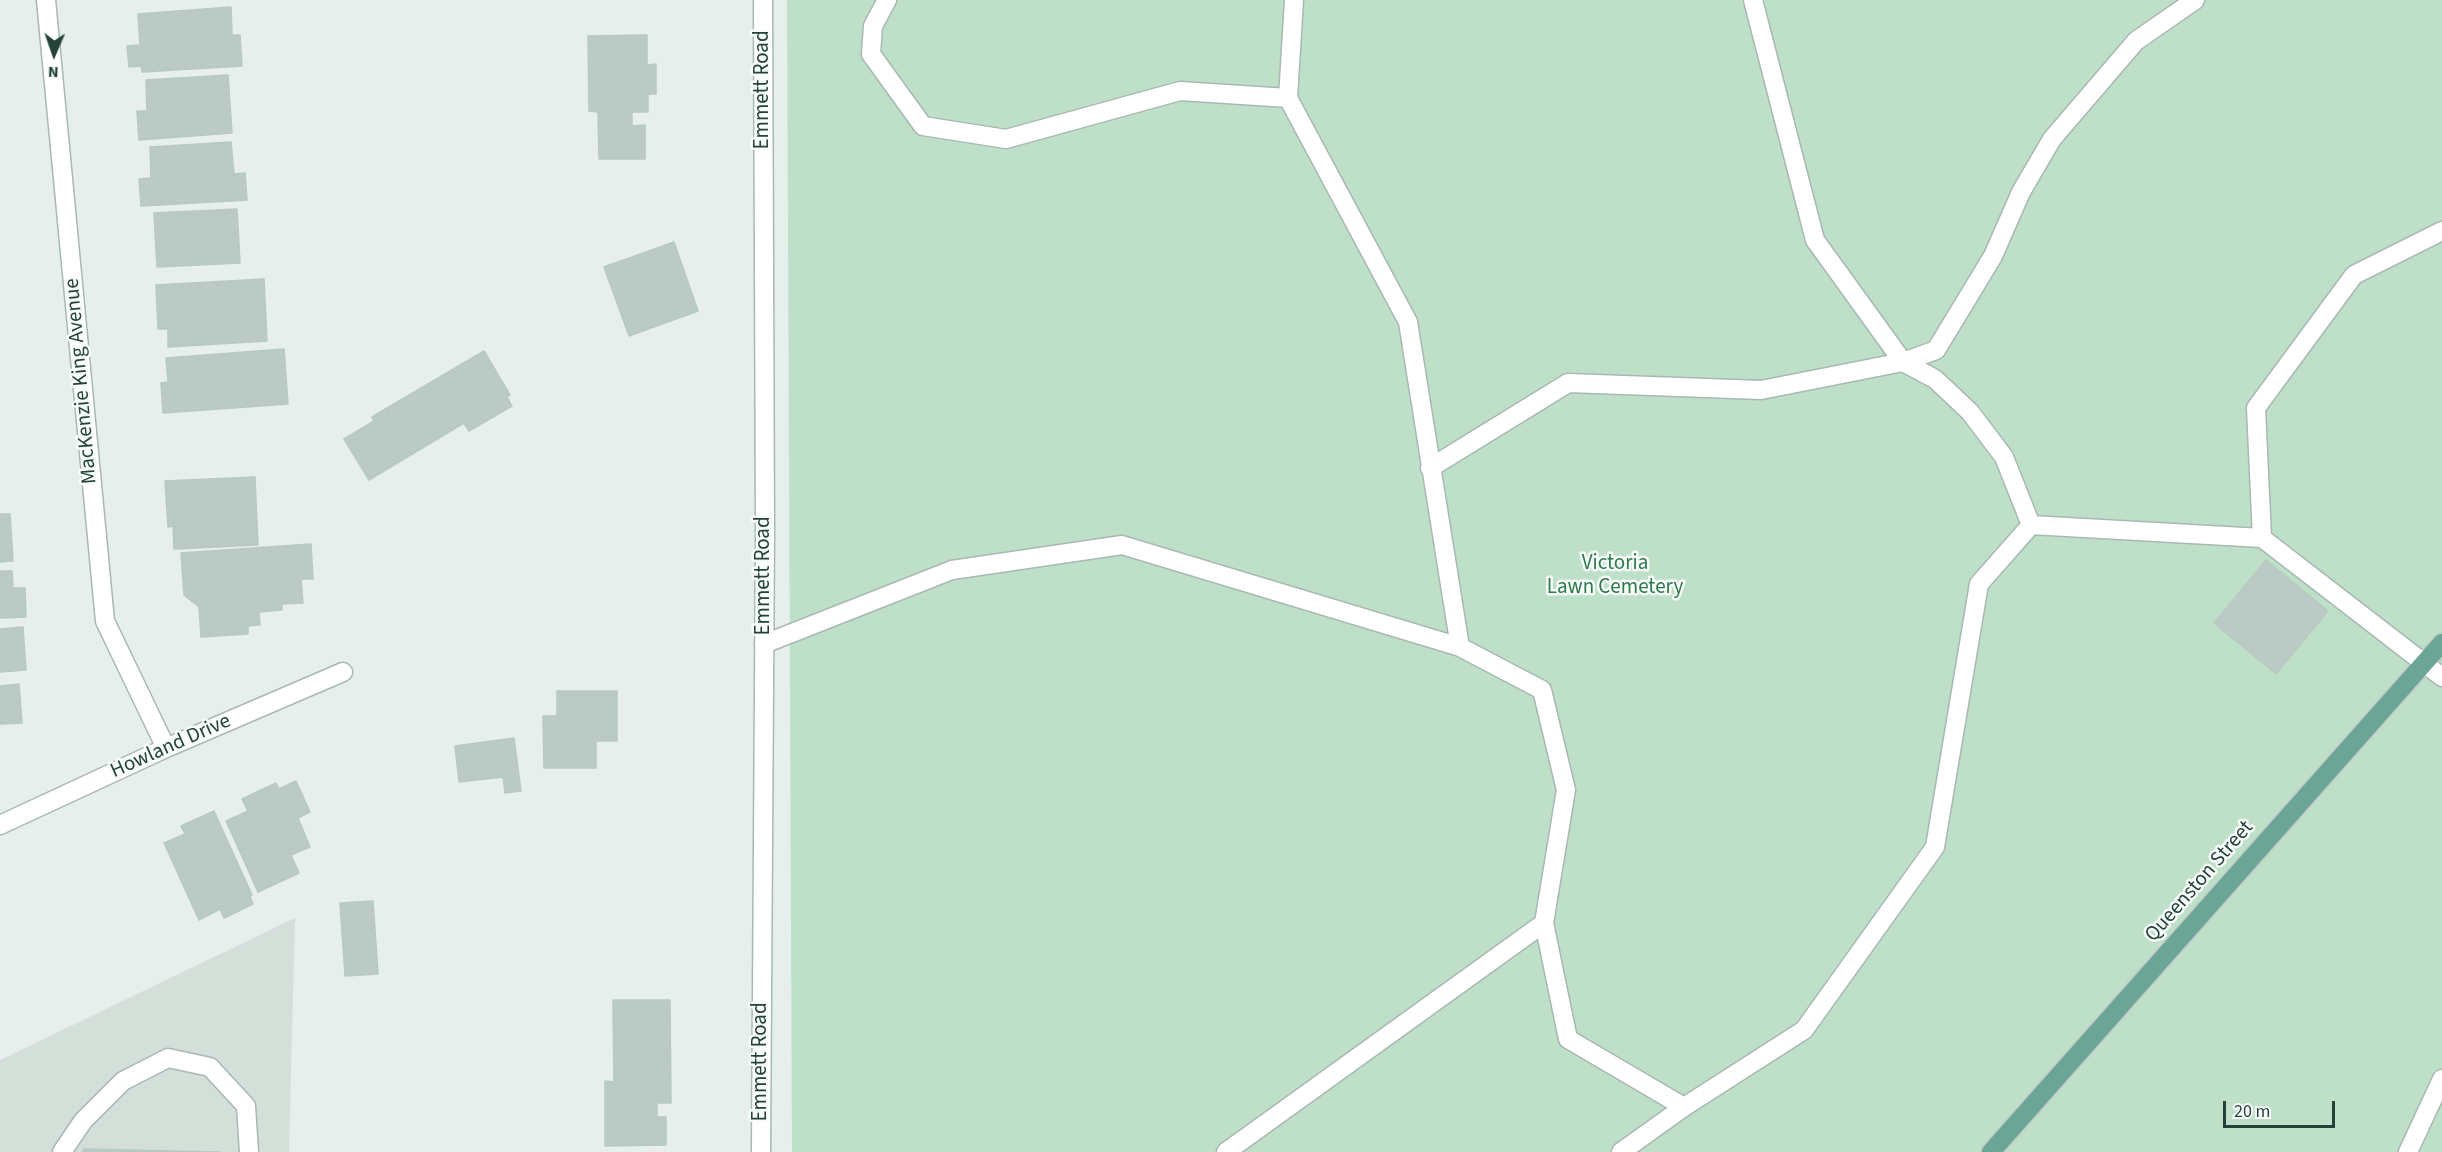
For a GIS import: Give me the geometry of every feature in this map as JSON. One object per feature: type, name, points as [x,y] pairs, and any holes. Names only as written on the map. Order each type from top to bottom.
[{"type":"main road","name":"Queenston Street","points":[[1992,1152],[2442,643]]},
{"type":"street","name":"MacKenzie King Avenue","points":[[46,0],[105,621],[166,748]]},
{"type":"street","name":"Emmett Road","points":[[761,1152],[764,644],[763,0]]},
{"type":"street","points":[[887,0],[873,26],[871,54],[923,126],[1006,139],[1180,91],[1288,98]]},
{"type":"street","points":[[1294,0],[1288,98],[1408,322],[1460,648]]},
{"type":"street","points":[[1754,0],[1815,240],[1903,362],[1935,379],[1970,412],[2004,457],[2031,525]]},
{"type":"street","points":[[1430,468],[1568,383],[1761,390],[1903,362],[1936,350],[1993,256],[2021,192],[2052,139],[2136,41],[2195,0]]},
{"type":"street","points":[[2262,538],[2256,408],[2354,275],[2442,231]]},
{"type":"street","points":[[2031,525],[2262,538],[2442,677]]},
{"type":"street","points":[[1621,1152],[1684,1107],[1804,1030],[1935,847],[1980,584],[2031,525]]},
{"type":"street","points":[[764,644],[952,570],[1122,545],[1460,648],[1542,690],[1566,790],[1544,923],[1568,1039],[1684,1107]]},
{"type":"street","name":"Howland Drive","points":[[0,825],[166,748],[343,672]]},
{"type":"street","points":[[1226,1152],[1544,923]]},
{"type":"street","points":[[62,1152],[83,1121],[123,1081],[168,1058],[210,1067],[246,1106],[249,1152]]},
{"type":"street","points":[[2408,1152],[2442,1079]]},
{"type":"shaded area","points":[[295,918],[289,1152],[0,1152],[0,1060]]},
{"type":"green space","name":"Victoria Lawn Cemetery","points":[[787,0],[2442,0],[2442,1152],[792,1152]]},
{"type":"building","points":[[231,7],[232,35],[240,35],[242,66],[142,72],[141,66],[129,67],[127,46],[140,45],[138,14]]},
{"type":"building","points":[[647,35],[647,65],[656,64],[656,94],[648,94],[648,112],[632,112],[632,126],[645,125],[645,159],[599,159],[598,112],[589,111],[588,36]]},
{"type":"building","points":[[228,75],[232,133],[139,140],[137,111],[147,111],[146,80]]},
{"type":"building","points":[[231,142],[234,174],[245,173],[247,200],[141,206],[139,179],[151,178],[150,147]]},
{"type":"building","points":[[237,209],[240,263],[157,267],[154,213]]},
{"type":"building","points":[[674,242],[698,311],[629,336],[604,267]]},
{"type":"building","points":[[264,279],[267,341],[168,347],[168,329],[158,329],[156,285]]},
{"type":"building","points":[[284,349],[288,404],[163,413],[161,383],[168,382],[166,358]]},
{"type":"building","points":[[484,351],[510,395],[507,397],[512,406],[469,431],[464,423],[369,480],[344,439],[374,421],[372,417]]},
{"type":"building","points":[[255,477],[258,545],[174,549],[173,526],[168,527],[165,481]]},
{"type":"building","points":[[0,514],[10,514],[13,561],[0,562]]},
{"type":"building","points":[[311,544],[313,579],[301,579],[303,603],[282,604],[282,610],[259,612],[260,625],[248,626],[248,634],[201,637],[199,607],[184,595],[181,553]]},
{"type":"building","points":[[2266,560],[2328,611],[2276,674],[2214,623]]},
{"type":"building","points":[[0,571],[12,571],[13,588],[25,588],[26,617],[0,618]]},
{"type":"building","points":[[23,627],[26,670],[0,672],[0,629]]},
{"type":"building","points":[[19,684],[22,723],[0,724],[0,686]]},
{"type":"building","points":[[557,691],[617,691],[617,741],[596,741],[596,768],[544,768],[543,716],[557,716]]},
{"type":"building","points":[[514,738],[521,791],[505,793],[503,777],[459,782],[455,746]]},
{"type":"building","points":[[296,781],[310,812],[298,818],[310,847],[291,855],[299,873],[258,892],[226,821],[248,811],[242,799],[276,783],[279,789]]},
{"type":"building","points":[[214,811],[252,895],[250,897],[253,904],[224,918],[220,909],[199,920],[164,843],[185,834],[181,826]]},
{"type":"building","points":[[373,901],[378,974],[345,976],[340,903]]},
{"type":"building","points":[[613,1000],[670,1000],[671,1103],[657,1103],[657,1117],[666,1117],[666,1145],[605,1146],[605,1081],[614,1082]]},
{"type":"building","points":[[83,1149],[221,1152],[83,1152]]}]
